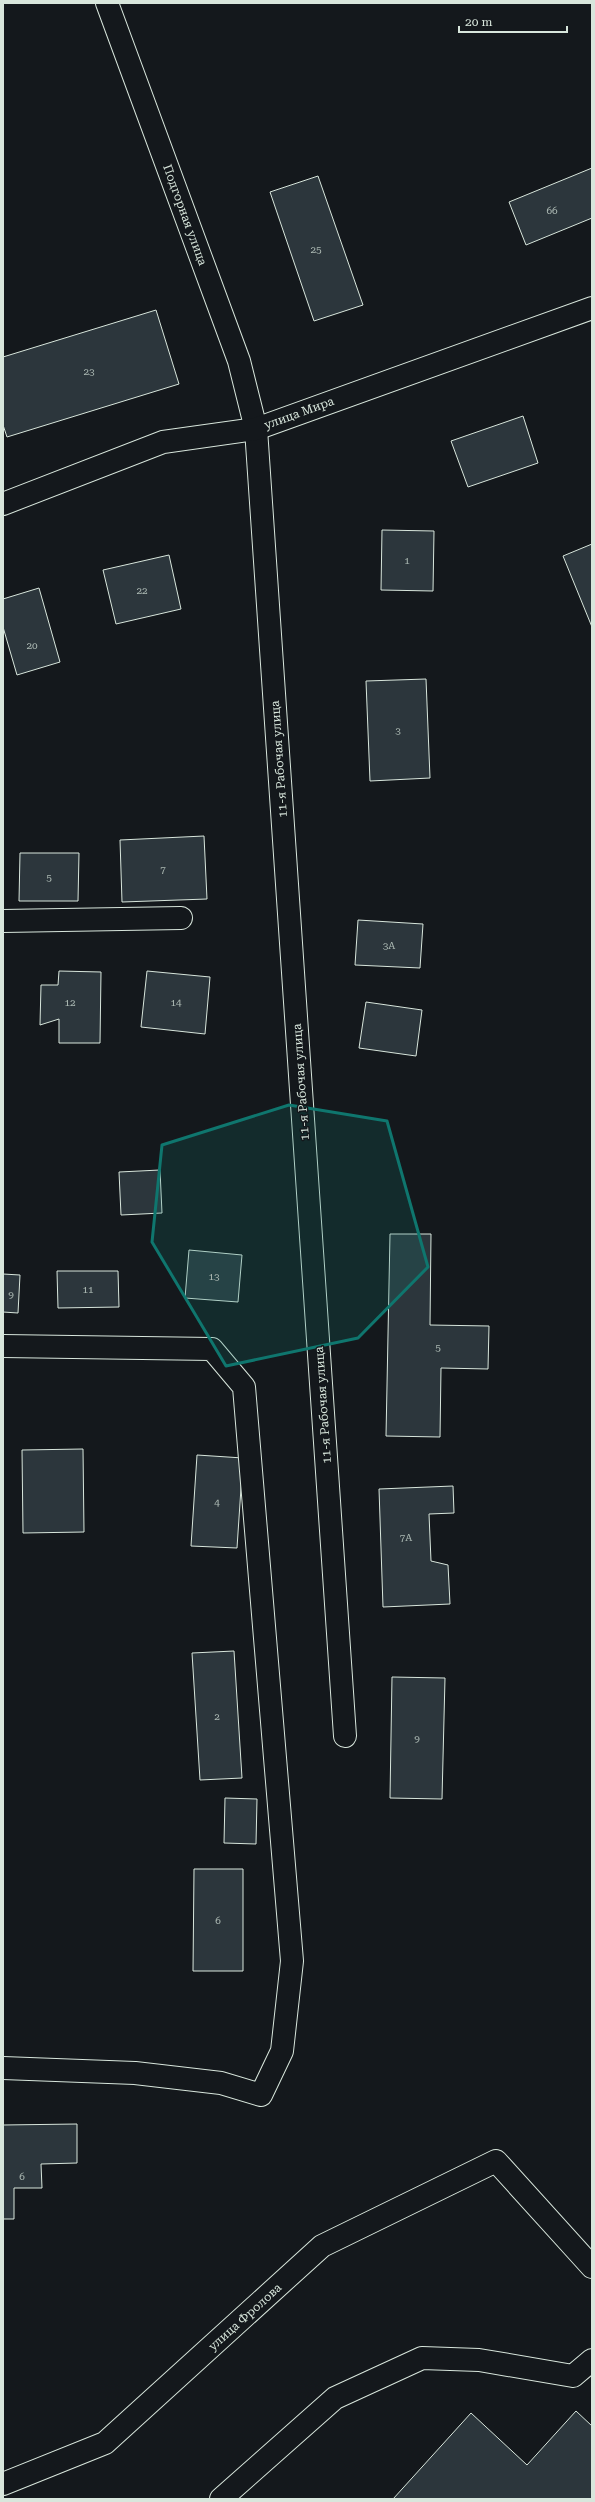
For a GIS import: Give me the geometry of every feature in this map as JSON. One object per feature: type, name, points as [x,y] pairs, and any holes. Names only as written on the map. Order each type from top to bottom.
[{"type":"street","name":"Подгорная улица","points":[[108,3],[239,361],[256,428]]},
{"type":"street","name":"улица Мира","points":[[3,504],[163,442],[256,428],[592,308]]},
{"type":"street","name":"11-я Рабочая улица","points":[[256,428],[345,1736]]},
{"type":"street","points":[[3,921],[181,918]]},
{"type":"street","points":[[3,1346],[212,1349],[244,1387],[292,1961],[282,2051],[261,2095],[221,2083],[135,2073],[3,2068]]},
{"type":"street","name":"улица Фролова","points":[[3,2484],[105,2443],[322,2246],[496,2161],[592,2267]]},
{"type":"street","points":[[221,2499],[335,2398],[422,2358],[479,2360],[573,2376],[592,2360]]},
{"type":"highlighted area","points":[[289,1105],[387,1121],[428,1267],[358,1338],[226,1366],[152,1242],[162,1145]]},
{"type":"building","points":[[592,168],[592,218],[526,245],[509,202]]},
{"type":"building","points":[[318,176],[363,305],[314,321],[270,192]]},
{"type":"building","points":[[156,310],[179,384],[7,437],[3,425],[3,357]]},
{"type":"building","points":[[523,416],[538,463],[468,487],[451,441]]},
{"type":"building","points":[[382,530],[434,531],[433,591],[381,590]]},
{"type":"building","points":[[592,544],[592,627],[563,556]]},
{"type":"building","points":[[169,555],[181,609],[116,624],[103,570]]},
{"type":"building","points":[[39,588],[60,662],[17,675],[3,627],[3,599]]},
{"type":"building","points":[[426,679],[430,778],[370,781],[366,681]]},
{"type":"building","points":[[204,836],[207,899],[122,902],[120,840]]},
{"type":"building","points":[[20,853],[79,853],[78,901],[19,901]]},
{"type":"building","points":[[358,920],[423,924],[420,968],[355,965]]},
{"type":"building","points":[[59,971],[101,972],[100,1043],[59,1043],[59,1019],[40,1025],[41,985],[58,985]]},
{"type":"building","points":[[147,971],[210,977],[205,1034],[141,1027]]},
{"type":"building","points":[[366,1002],[422,1010],[416,1056],[359,1048]]},
{"type":"building","points":[[160,1170],[162,1213],[121,1215],[119,1172]]},
{"type":"building","points":[[390,1234],[431,1234],[430,1325],[489,1326],[488,1369],[441,1368],[440,1437],[386,1436]]},
{"type":"building","points":[[189,1250],[242,1255],[238,1302],[185,1298]]},
{"type":"building","points":[[57,1271],[118,1271],[119,1307],[58,1308]]},
{"type":"building","points":[[3,1274],[20,1275],[18,1313],[3,1312]]},
{"type":"building","points":[[83,1449],[84,1532],[23,1533],[22,1450]]},
{"type":"building","points":[[197,1455],[243,1458],[237,1548],[191,1546]]},
{"type":"building","points":[[453,1486],[454,1513],[429,1514],[431,1561],[448,1565],[450,1604],[383,1607],[379,1489]]},
{"type":"building","points":[[234,1651],[242,1778],[200,1780],[192,1653]]},
{"type":"building","points":[[392,1677],[445,1678],[442,1799],[390,1798]]},
{"type":"building","points":[[225,1798],[257,1799],[256,1844],[224,1843]]},
{"type":"building","points":[[194,1869],[243,1869],[243,1971],[193,1971]]},
{"type":"building","points":[[77,2124],[77,2163],[41,2164],[42,2188],[14,2188],[14,2219],[3,2219],[3,2125]]},
{"type":"building","points":[[576,2411],[592,2426],[592,2499],[393,2499],[471,2413],[527,2465]]}]
